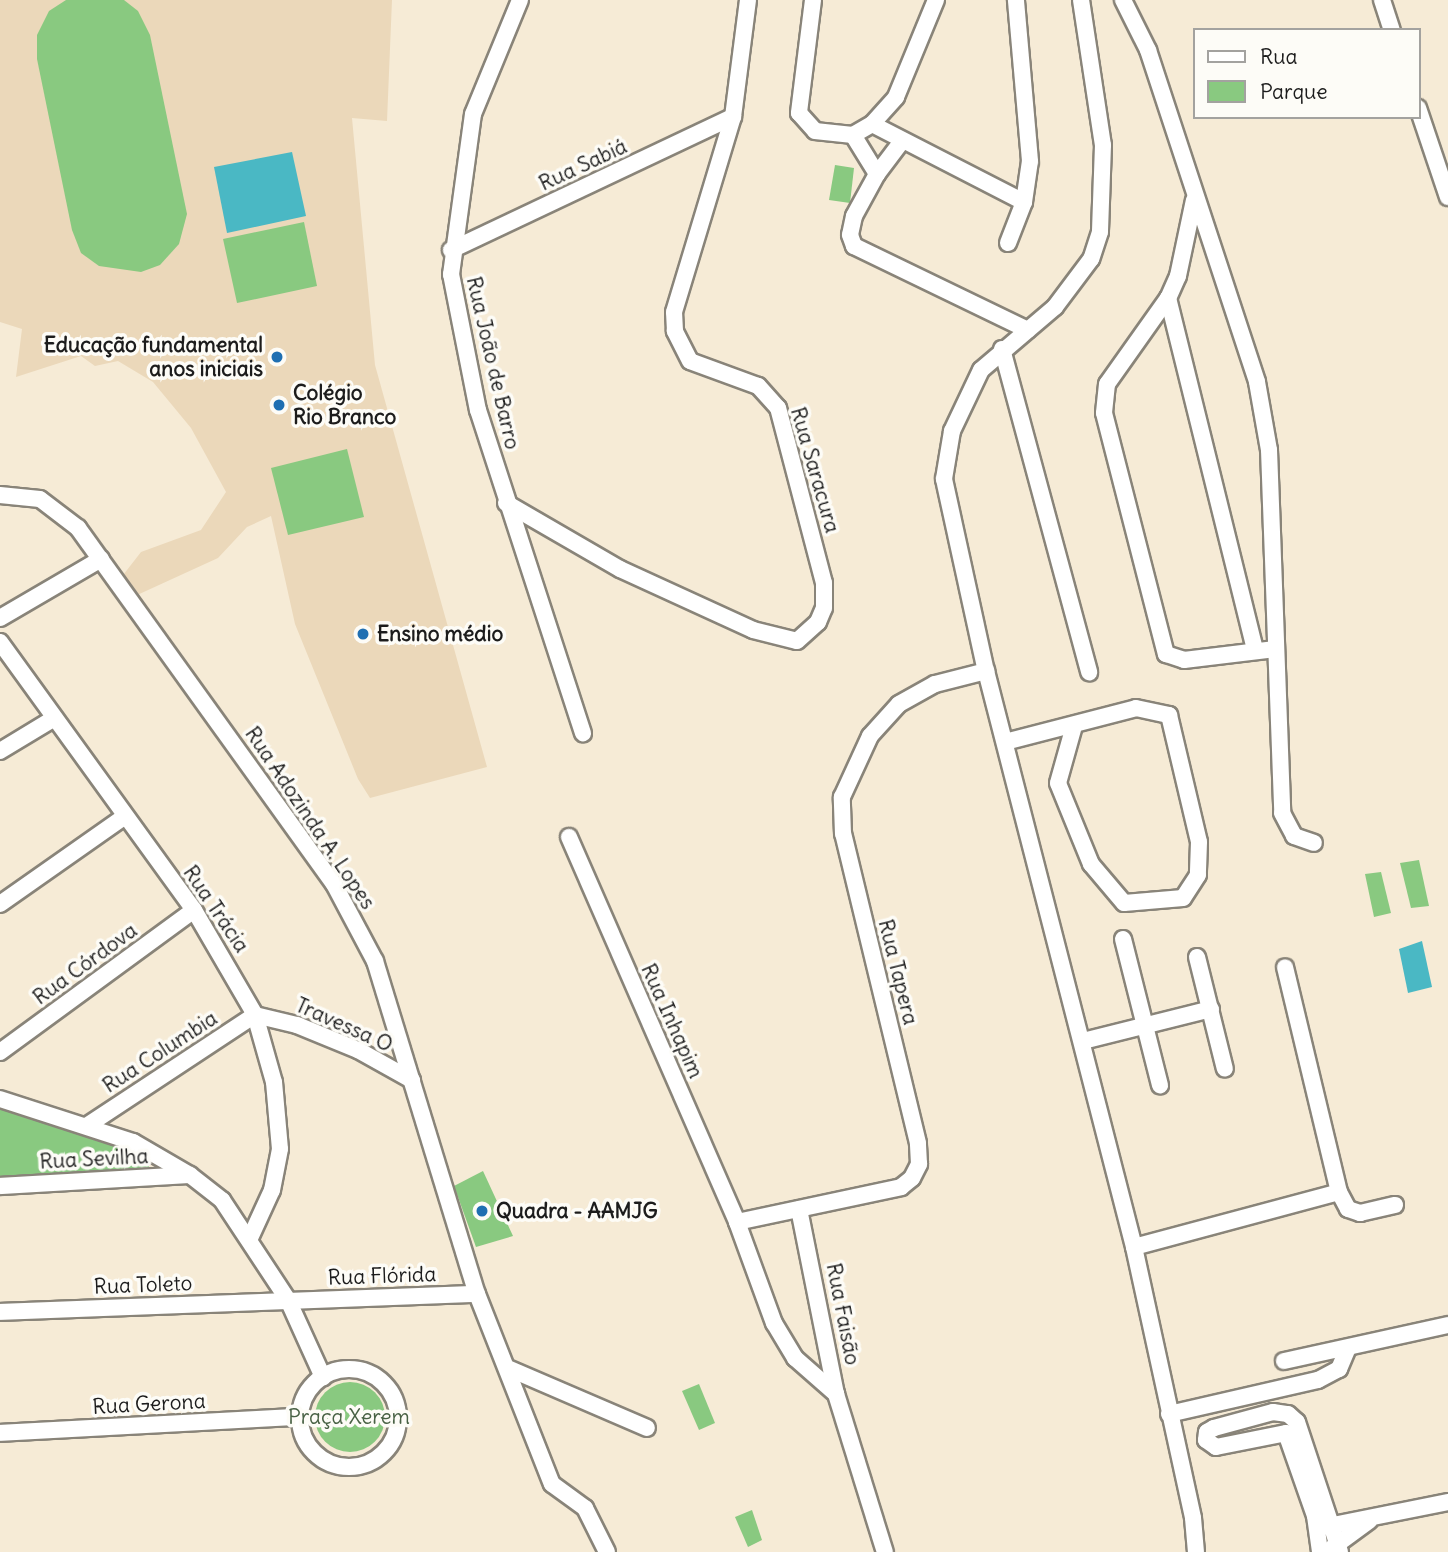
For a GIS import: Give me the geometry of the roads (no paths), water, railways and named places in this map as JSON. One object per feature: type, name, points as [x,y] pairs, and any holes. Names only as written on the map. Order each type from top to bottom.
[{"type":"street","name":"Rua João de Barro","points":[[520,0],[478,96],[451,250],[453,299],[464,350],[506,503],[583,733]]},
{"type":"street","name":"Rua Saracura","points":[[506,503],[620,569],[753,630],[797,641],[818,622],[824,583],[778,408],[758,386],[690,361],[675,331],[674,312],[733,117],[748,0]]},
{"type":"street","points":[[813,0],[799,113],[815,131],[853,135],[872,124],[896,97],[910,70],[936,0]]},
{"type":"street","points":[[1008,243],[1024,202],[1030,133],[1016,0]]},
{"type":"street","points":[[1081,0],[1103,145],[1100,232],[1075,284],[1028,330],[1002,349],[981,370],[959,410],[944,479],[986,671],[1134,1247],[1177,1446],[1196,1552]]},
{"type":"street","points":[[1124,0],[1148,50],[1263,405],[1269,450],[1282,813],[1293,836],[1314,843]]},
{"type":"street","points":[[1382,0],[1391,28]]},
{"type":"street","points":[[1420,114],[1448,197]]},
{"type":"street","name":"Rua Sabiá","points":[[451,250],[733,117]]},
{"type":"street","points":[[872,124],[1024,202]]},
{"type":"street","points":[[853,135],[877,174]]},
{"type":"street","points":[[902,141],[877,174],[851,225],[854,246],[1028,330]]},
{"type":"street","points":[[1195,194],[1187,245],[1168,298],[1107,384],[1102,402],[1163,649],[1174,658],[1275,649]]},
{"type":"street","points":[[1168,298],[1255,650]]},
{"type":"street","points":[[1002,349],[1089,672]]},
{"type":"street","name":"Rua Adozinda A. Lopes","points":[[0,495],[40,499],[57,509],[101,559],[334,884],[375,961],[477,1294],[510,1369],[552,1484],[585,1508],[607,1552]]},
{"type":"street","points":[[0,618],[101,559]]},
{"type":"street","name":"Rua Trácia","points":[[0,642],[53,719],[194,910],[255,1015],[274,1082],[280,1149],[272,1190],[250,1238]]},
{"type":"street","name":"Rua Tapera","points":[[737,1222],[901,1187],[919,1164],[918,1143],[843,834],[842,797],[870,736],[899,704],[935,684],[986,671]]},
{"type":"street","points":[[1005,742],[1136,708],[1168,715],[1199,842],[1198,875],[1183,898],[1124,903],[1091,864],[1058,783],[1074,726]]},
{"type":"street","points":[[0,751],[53,719]]},
{"type":"street","points":[[0,904],[124,817]]},
{"type":"street","name":"Rua Inhapim","points":[[569,837],[737,1222]]},
{"type":"street","name":"Rua Córdova","points":[[0,1052],[194,910]]},
{"type":"street","points":[[1123,939],[1160,1085]]},
{"type":"street","points":[[1197,957],[1225,1069]]},
{"type":"street","points":[[1285,967],[1339,1192],[1348,1209],[1360,1213],[1395,1206]]},
{"type":"street","points":[[1083,1041],[1211,1009]]},
{"type":"street","name":"Travessa O","points":[[255,1015],[297,1025],[358,1050],[412,1080]]},
{"type":"street","name":"Rua Columbia","points":[[88,1125],[255,1015]]},
{"type":"street","points":[[0,1099],[88,1125],[133,1142],[190,1175],[222,1200],[250,1238],[288,1300],[323,1377]]},
{"type":"street","name":"Rua Sevilha","points":[[0,1186],[190,1175]]},
{"type":"street","points":[[1134,1247],[1339,1192]]},
{"type":"street","name":"Rua Faisão","points":[[799,1209],[836,1394]]},
{"type":"street","name":"Rua Faisão","points":[[737,1222],[783,1341],[814,1378],[836,1394]]},
{"type":"street","name":"Rua Flórida","points":[[288,1300],[477,1294]]},
{"type":"street","name":"Rua Toleto","points":[[0,1312],[288,1300]]},
{"type":"street","points":[[1284,1361],[1347,1350],[1448,1325]]},
{"type":"street","points":[[1169,1414],[1318,1380],[1339,1369],[1347,1350]]},
{"type":"street","points":[[510,1369],[647,1429]]},
{"type":"street","points":[[354,1370],[383,1383],[398,1411],[392,1443],[368,1464],[335,1466],[309,1448],[300,1417],[303,1401],[323,1377],[354,1370]]},
{"type":"street","points":[[836,1394],[885,1552]]},
{"type":"street","points":[[1206,1440],[1207,1432],[1222,1426],[1273,1412],[1289,1414],[1297,1422],[1324,1526],[1320,1550],[1340,1549],[1368,1521]]},
{"type":"street","name":"Rua Gerona","points":[[0,1433],[300,1417]]},
{"type":"street","points":[[1222,1426],[1227,1445]]},
{"type":"street","points":[[1177,1446],[1206,1440],[1216,1447],[1286,1433],[1324,1526],[1340,1549]]},
{"type":"street","points":[[1324,1526],[1368,1521],[1448,1502]]},
{"type":"water","points":[[292,152],[306,216],[227,233],[214,167]]},
{"type":"water","points":[[1422,941],[1432,987],[1408,993],[1399,949]]},
{"type":"place","name":"Educação fundamental anos iniciais","points":[[277,357]]},
{"type":"place","name":"Colégio Rio Branco","points":[[279,405]]},
{"type":"place","name":"Ensino médio","points":[[363,634]]},
{"type":"place","name":"Quadra - AAMJG","points":[[482,1211]]},
{"type":"park label","name":"Praça Xerem","points":[[349,1417]]}]
